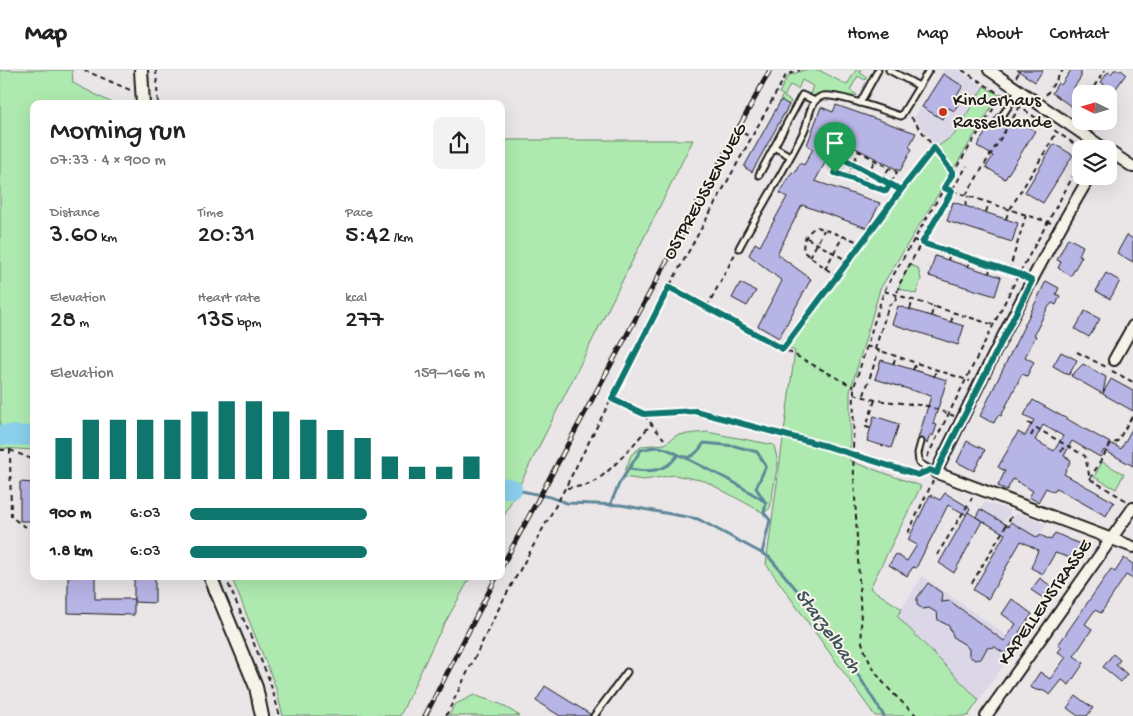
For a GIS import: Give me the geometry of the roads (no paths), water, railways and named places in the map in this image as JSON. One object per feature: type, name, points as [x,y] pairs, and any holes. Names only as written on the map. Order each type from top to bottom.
[{"type":"street","points":[[141,70],[143,100]]},
{"type":"street","points":[[989,70],[1092,140]]},
{"type":"street","points":[[1117,156],[1133,167]]},
{"type":"street","points":[[1085,185],[1059,228],[934,472],[978,489],[999,492],[1018,504],[1031,504],[1133,547]]},
{"type":"street","points":[[1114,360],[1133,326]]},
{"type":"street","name":"KAPELLENSTRASSE","points":[[986,716],[1113,538],[1133,506]]},
{"type":"street","points":[[212,580],[256,687],[262,716]]},
{"type":"lane","points":[[860,103],[878,70]]},
{"type":"lane","points":[[889,70],[919,86]]},
{"type":"lane","points":[[739,248],[805,130],[815,101],[825,96],[860,103],[901,116],[929,70]]},
{"type":"lane","points":[[1002,116],[1011,101],[1015,87]]},
{"type":"lane","points":[[759,175],[802,95],[815,101]]},
{"type":"lane","points":[[774,147],[790,156]]},
{"type":"lane","points":[[922,442],[918,459],[922,466],[934,472]]},
{"type":"lane","points":[[594,716],[626,672]]},
{"type":"waterway","name":"Starzelbach","points":[[0,435],[30,436]]},
{"type":"waterway","name":"Starzelbach","points":[[610,505],[619,484],[641,450],[657,447],[665,448],[687,457],[697,452],[704,443],[735,446],[757,452],[766,466],[756,488],[766,503],[764,513],[770,520],[762,553]]},
{"type":"waterway","name":"Starzelbach","points":[[629,469],[655,470],[667,466],[677,456]]},
{"type":"waterway","name":"Starzelbach","points":[[686,458],[735,483],[764,501]]},
{"type":"waterway","name":"Starzelbach","points":[[505,488],[512,489]]},
{"type":"waterway","name":"Starzelbach","points":[[512,489],[550,497],[567,503],[621,505],[698,519],[769,557],[828,627],[884,716]]},
{"type":"railway","points":[[505,561],[770,70]]},
{"type":"railway","points":[[425,716],[495,580]]},
{"type":"place","name":"Kinderhaus Rasselbande","points":[[943,112]]}]
